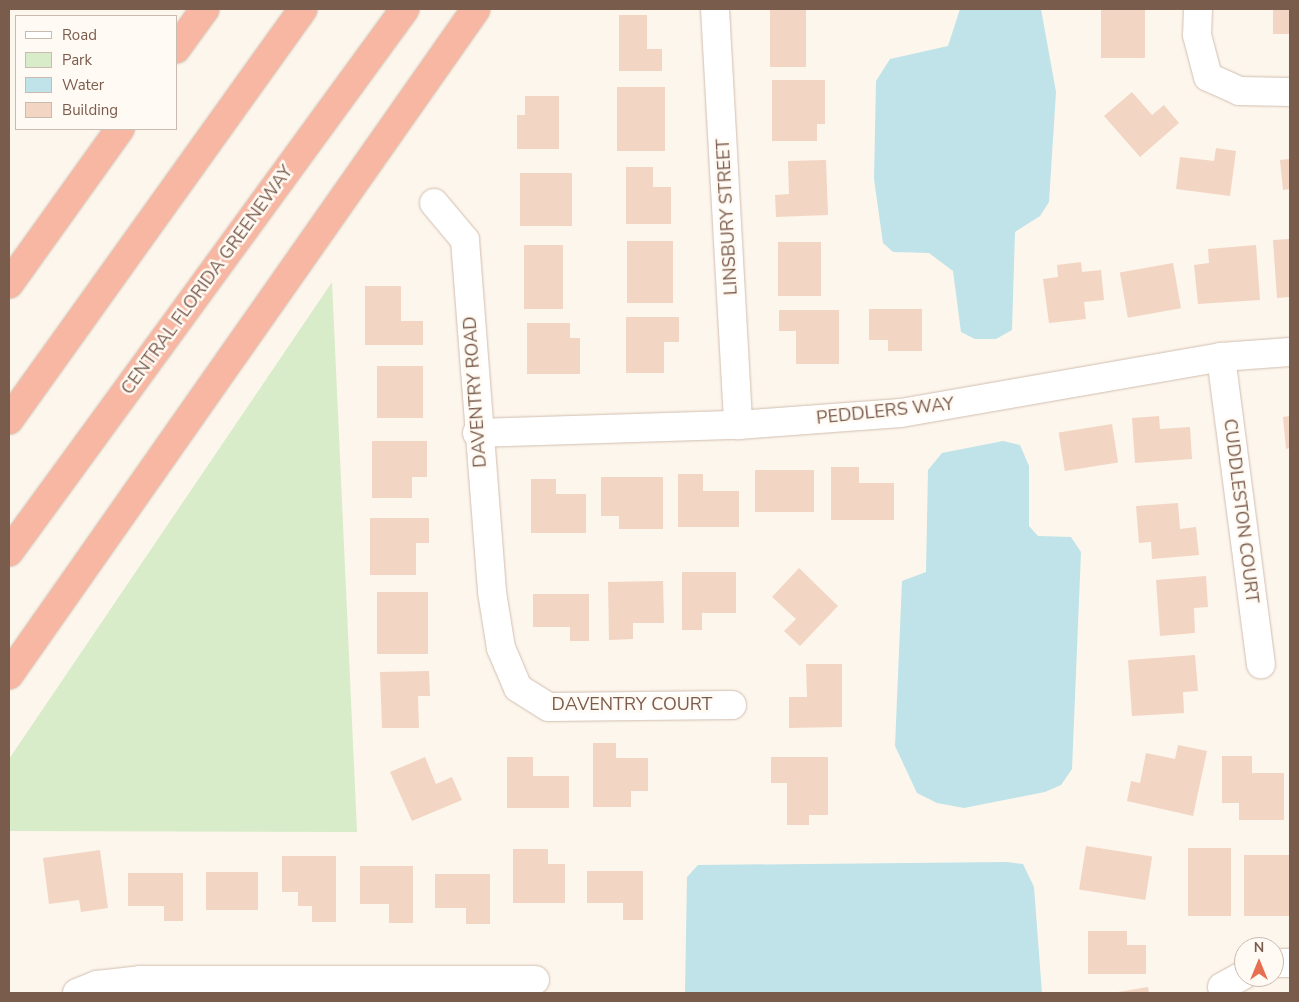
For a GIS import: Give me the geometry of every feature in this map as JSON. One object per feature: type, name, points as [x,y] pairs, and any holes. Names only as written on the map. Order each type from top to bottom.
[{"type":"highway","points":[[178,47],[205,9]]},
{"type":"highway","points":[[9,420],[303,9]]},
{"type":"highway","name":"CENTRAL FLORIDA GREENEWAY","points":[[9,552],[405,9]]},
{"type":"highway","points":[[9,675],[93,550],[476,9]]},
{"type":"highway","points":[[9,284],[119,130]]},
{"type":"highway","points":[[9,654],[93,550]]},
{"type":"street","name":"LINSBURY STREET","points":[[715,9],[738,425]]},
{"type":"street","points":[[1198,9],[1197,34],[1208,77],[1239,91],[1290,92]]},
{"type":"street","name":"DAVENTRY ROAD","points":[[434,203],[465,240],[477,433],[492,592]]},
{"type":"street","name":"PEDDLERS WAY","points":[[477,433],[738,425],[901,413],[1221,357],[1290,352]]},
{"type":"street","name":"CUDDLESTON COURT","points":[[1221,357],[1262,664]]},
{"type":"street","name":"DAVENTRY COURT","points":[[492,592],[500,648],[518,688],[548,707],[732,705]]},
{"type":"street","points":[[77,993],[97,985],[140,980],[535,980]]},
{"type":"green space","points":[[332,282],[357,832],[9,831],[9,759]]},
{"type":"water","points":[[960,9],[1041,9],[1056,92],[1049,202],[1040,216],[1015,232],[1012,330],[996,339],[975,339],[961,332],[953,271],[929,253],[893,252],[883,243],[874,179],[876,81],[890,59],[948,46]]},
{"type":"water","points":[[1003,441],[1020,445],[1029,466],[1029,526],[1038,536],[1071,537],[1081,552],[1072,769],[1061,785],[1045,792],[964,808],[937,803],[917,793],[895,746],[902,581],[926,572],[928,470],[942,453]]},
{"type":"water","points":[[1007,862],[1023,864],[1034,887],[1042,993],[685,993],[687,877],[698,865]]},
{"type":"building","points":[[770,9],[806,9],[806,67],[770,67]]},
{"type":"building","points":[[1101,9],[1145,9],[1145,58],[1101,58]]},
{"type":"building","points":[[1273,9],[1290,9],[1290,34],[1273,34]]},
{"type":"building","points":[[619,15],[647,15],[647,49],[662,49],[662,71],[619,71]]},
{"type":"building","points":[[772,80],[825,80],[825,124],[817,124],[817,141],[772,141]]},
{"type":"building","points":[[617,87],[665,87],[665,151],[617,151]]},
{"type":"building","points":[[1132,92],[1152,115],[1164,105],[1179,123],[1140,157],[1104,116]]},
{"type":"building","points":[[525,96],[559,96],[559,149],[517,149],[517,115],[525,115]]},
{"type":"building","points":[[1216,148],[1236,151],[1230,196],[1176,189],[1180,157],[1214,161]]},
{"type":"building","points":[[1290,159],[1290,189],[1283,190],[1280,160]]},
{"type":"building","points":[[826,160],[828,215],[776,217],[775,195],[789,194],[788,161]]},
{"type":"building","points":[[626,167],[653,167],[653,187],[671,187],[671,224],[626,224]]},
{"type":"building","points":[[520,173],[572,173],[572,226],[520,226]]},
{"type":"building","points":[[1290,239],[1290,297],[1277,298],[1273,240]]},
{"type":"building","points":[[627,241],[673,241],[673,303],[627,303]]},
{"type":"building","points":[[778,242],[821,242],[821,296],[778,296]]},
{"type":"building","points":[[524,245],[563,245],[563,309],[524,309]]},
{"type":"building","points":[[1256,245],[1260,300],[1198,304],[1194,265],[1209,263],[1208,249]]},
{"type":"building","points":[[1081,262],[1082,272],[1101,270],[1104,300],[1084,302],[1086,319],[1049,323],[1043,279],[1058,277],[1057,265]]},
{"type":"building","points":[[1173,263],[1181,308],[1128,318],[1120,272]]},
{"type":"building","points":[[365,286],[401,286],[401,321],[423,321],[423,345],[365,345]]},
{"type":"building","points":[[869,309],[922,309],[922,351],[888,351],[888,340],[869,340]]},
{"type":"building","points":[[779,310],[839,310],[839,364],[796,364],[796,331],[779,331]]},
{"type":"building","points":[[626,317],[679,317],[679,342],[664,342],[664,373],[626,373]]},
{"type":"building","points":[[527,323],[570,323],[570,338],[580,338],[580,374],[527,374]]},
{"type":"building","points":[[377,366],[423,366],[423,418],[377,418]]},
{"type":"building","points":[[1159,416],[1160,429],[1190,427],[1192,459],[1135,463],[1132,418]]},
{"type":"building","points":[[1290,416],[1290,448],[1286,449],[1283,417]]},
{"type":"building","points":[[1112,424],[1118,463],[1065,471],[1059,432]]},
{"type":"building","points":[[372,441],[427,441],[427,477],[412,477],[412,498],[372,498]]},
{"type":"building","points":[[831,467],[859,467],[859,483],[894,483],[894,520],[831,520]]},
{"type":"building","points":[[755,470],[814,470],[814,512],[755,512]]},
{"type":"building","points":[[678,474],[703,474],[703,491],[739,491],[739,527],[678,527]]},
{"type":"building","points":[[601,477],[663,477],[663,529],[619,529],[619,516],[601,516]]},
{"type":"building","points":[[531,479],[556,479],[556,494],[586,494],[586,533],[531,533]]},
{"type":"building","points":[[1178,503],[1180,529],[1196,527],[1199,555],[1152,559],[1151,542],[1139,543],[1136,506]]},
{"type":"building","points":[[370,518],[429,518],[429,543],[416,543],[416,575],[370,575]]},
{"type":"building","points":[[799,568],[838,606],[800,646],[784,631],[796,619],[772,597]]},
{"type":"building","points":[[682,572],[736,572],[736,613],[702,613],[702,630],[682,630]]},
{"type":"building","points":[[1206,576],[1208,607],[1194,608],[1195,633],[1160,636],[1156,580]]},
{"type":"building","points":[[663,581],[664,623],[633,623],[633,639],[609,640],[608,582]]},
{"type":"building","points":[[377,592],[428,592],[428,654],[377,654]]},
{"type":"building","points":[[533,594],[589,594],[589,641],[570,641],[570,627],[533,627]]},
{"type":"building","points":[[1195,655],[1198,691],[1183,692],[1184,713],[1132,716],[1128,660]]},
{"type":"building","points":[[806,664],[842,664],[842,727],[789,728],[789,697],[807,697]]},
{"type":"building","points":[[429,671],[430,696],[418,696],[419,728],[382,728],[380,672]]},
{"type":"building","points":[[593,743],[616,743],[616,758],[648,758],[648,791],[631,791],[631,807],[593,807]]},
{"type":"building","points":[[1178,745],[1207,751],[1193,816],[1127,801],[1131,781],[1140,783],[1146,753],[1175,759]]},
{"type":"building","points":[[1222,756],[1252,756],[1252,773],[1284,773],[1284,820],[1239,820],[1239,803],[1222,803]]},
{"type":"building","points":[[425,757],[436,784],[452,777],[462,800],[412,821],[390,772]]},
{"type":"building","points":[[507,757],[533,757],[533,776],[569,776],[569,808],[507,808]]},
{"type":"building","points":[[771,757],[828,757],[828,815],[809,815],[809,825],[787,825],[787,783],[771,783]]},
{"type":"building","points":[[1086,846],[1152,856],[1145,900],[1079,889]]},
{"type":"building","points":[[1188,848],[1231,848],[1231,916],[1188,916]]},
{"type":"building","points":[[513,849],[548,849],[548,864],[565,864],[565,903],[513,903]]},
{"type":"building","points":[[100,850],[108,908],[81,912],[79,900],[49,904],[43,858]]},
{"type":"building","points":[[1244,855],[1290,855],[1290,916],[1244,916]]},
{"type":"building","points":[[282,856],[336,856],[336,922],[312,922],[312,906],[298,906],[298,892],[282,892]]},
{"type":"building","points":[[360,866],[413,866],[413,923],[389,923],[389,904],[360,904]]},
{"type":"building","points":[[587,871],[643,871],[643,920],[623,920],[623,903],[587,903]]},
{"type":"building","points":[[206,872],[258,872],[258,910],[206,910]]},
{"type":"building","points":[[128,873],[183,873],[183,921],[164,921],[164,906],[128,906]]},
{"type":"building","points":[[435,874],[490,874],[490,924],[466,924],[466,908],[435,908]]},
{"type":"building","points":[[1088,931],[1127,931],[1127,945],[1146,945],[1146,974],[1088,974]]},
{"type":"building","points":[[1148,987],[1149,993],[1118,993],[1118,992]]}]
